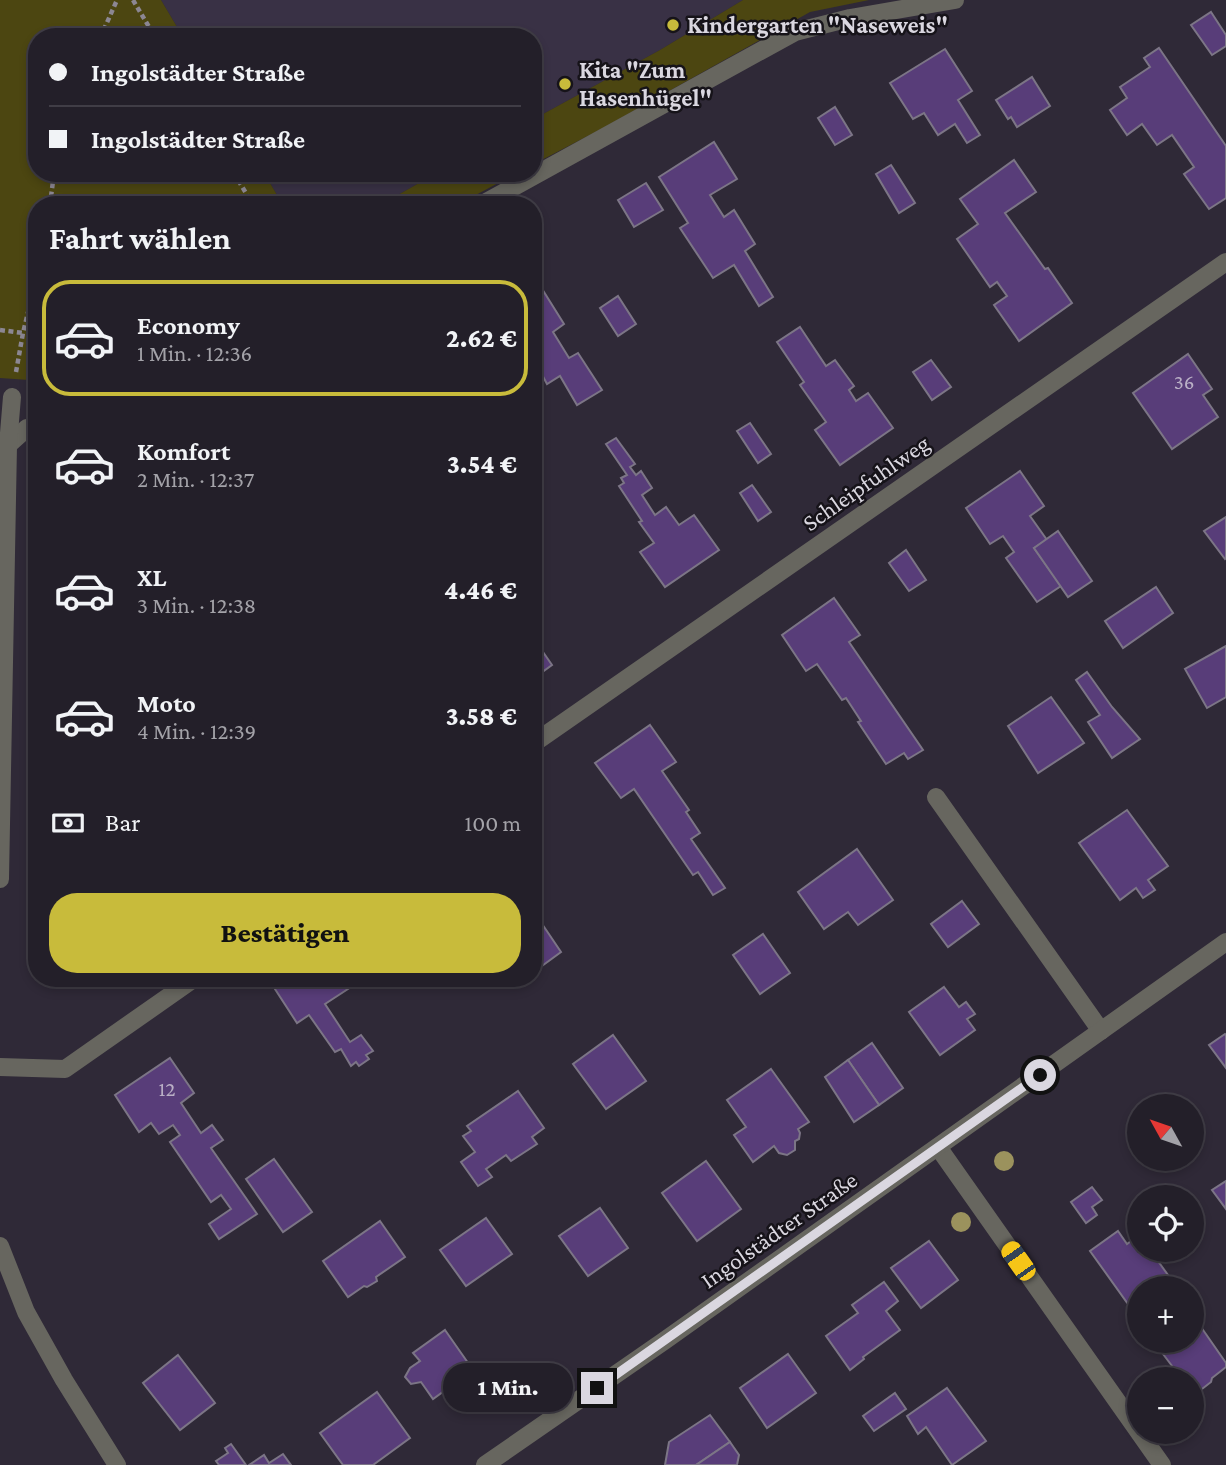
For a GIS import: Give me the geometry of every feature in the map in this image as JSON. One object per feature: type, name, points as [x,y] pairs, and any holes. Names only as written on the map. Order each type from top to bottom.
[{"type":"street","points":[[542,171],[795,32],[850,18],[955,0]]},
{"type":"street","points":[[497,196],[523,182]]},
{"type":"street","name":"Schleipfuhlweg","points":[[542,737],[1226,262]]},
{"type":"street","points":[[0,879],[12,397]]},
{"type":"street","points":[[9,445],[28,428]]},
{"type":"street","points":[[936,797],[1101,1031]]},
{"type":"street","name":"Ingolstädter Straße","points":[[485,1465],[664,1342],[1226,942]]},
{"type":"street","points":[[0,1067],[65,1069],[182,987]]},
{"type":"street","points":[[938,1147],[1162,1465]]},
{"type":"street","points":[[0,1246],[26,1312],[64,1380],[117,1465]]},
{"type":"path","points":[[104,28],[117,0]]},
{"type":"path","points":[[133,0],[150,28]]},
{"type":"path","points":[[12,397],[28,312]]},
{"type":"path","points":[[0,330],[23,333]]},
{"type":"shaded area","points":[[0,0],[161,0],[178,28],[28,28],[28,182],[269,182],[278,196],[28,196],[28,380],[0,378]]},
{"type":"shaded area","name":"Kita \"Zum Hasenhügel\"","points":[[161,0],[743,0],[660,50],[542,115],[542,28],[178,28]]},
{"type":"shaded area","points":[[743,0],[869,0],[810,12],[542,160],[542,115],[660,50]]},
{"type":"shaded area","points":[[269,182],[421,182],[396,196],[278,196]]},
{"type":"shaded area","points":[[421,182],[500,182],[474,196],[396,196]]},
{"type":"building","points":[[1211,12],[1226,35],[1226,46],[1212,55],[1191,25]]},
{"type":"building","points":[[1159,48],[1226,146],[1226,198],[1209,209],[1184,174],[1194,167],[1172,135],[1157,145],[1142,124],[1127,135],[1110,110],[1127,98],[1120,87],[1150,67],[1144,58]]},
{"type":"building","points":[[945,49],[972,91],[958,100],[980,135],[967,143],[955,124],[938,135],[924,113],[913,119],[890,83]]},
{"type":"building","points":[[1032,77],[1050,106],[1017,127],[1011,117],[1008,119],[996,100]]},
{"type":"building","points":[[835,107],[852,135],[835,145],[818,118]]},
{"type":"building","points":[[714,142],[737,179],[710,195],[724,217],[734,210],[755,244],[745,251],[773,297],[759,306],[734,265],[713,278],[680,228],[688,223],[659,177]]},
{"type":"building","points":[[1014,160],[1036,192],[1005,213],[1072,303],[1019,341],[994,305],[1007,296],[997,282],[990,287],[957,239],[978,224],[960,199]]},
{"type":"building","points":[[891,165],[915,203],[899,213],[876,174]]},
{"type":"building","points":[[646,183],[663,210],[634,227],[618,200]]},
{"type":"building","points":[[542,289],[564,324],[553,332],[569,358],[578,353],[602,390],[577,405],[560,376],[547,384],[542,375]]},
{"type":"building","points":[[618,296],[636,324],[618,336],[600,308]]},
{"type":"building","points":[[800,327],[826,366],[835,360],[854,386],[849,390],[856,401],[868,393],[893,428],[840,465],[815,430],[826,422],[800,385],[804,382],[777,342]]},
{"type":"building","points":[[1188,354],[1212,389],[1203,395],[1218,417],[1172,449],[1133,393]]},
{"type":"building","points":[[931,360],[951,387],[932,400],[913,372]]},
{"type":"building","points":[[750,423],[771,454],[758,463],[737,431]]},
{"type":"building","points":[[616,438],[635,464],[630,467],[636,475],[641,471],[652,488],[642,495],[655,515],[666,507],[679,525],[694,515],[719,550],[665,587],[640,552],[654,543],[619,486],[624,483],[621,478],[627,475],[606,444]]},
{"type":"building","points":[[1020,471],[1044,506],[1030,516],[1047,540],[1034,548],[1061,586],[1037,602],[1006,558],[1014,552],[1003,536],[990,544],[966,508]]},
{"type":"building","points":[[752,485],[771,512],[758,521],[740,493]]},
{"type":"building","points":[[1226,517],[1226,558],[1225,559],[1204,531]]},
{"type":"building","points":[[1058,531],[1092,581],[1068,597],[1034,548]]},
{"type":"building","points":[[906,550],[926,580],[909,591],[889,563]]},
{"type":"building","points":[[1156,587],[1173,613],[1123,648],[1105,621]]},
{"type":"building","points":[[834,598],[860,635],[849,642],[923,750],[908,759],[904,753],[886,764],[858,722],[861,721],[846,698],[842,700],[817,664],[806,671],[782,635]]},
{"type":"building","points":[[1226,646],[1226,697],[1207,708],[1185,669]]},
{"type":"building","points":[[542,651],[552,665],[542,672]]},
{"type":"building","points":[[1087,672],[1112,707],[1140,739],[1112,758],[1088,722],[1100,715],[1076,680]]},
{"type":"building","points":[[1051,697],[1084,743],[1038,773],[1008,726]]},
{"type":"building","points":[[650,725],[676,762],[662,771],[689,810],[686,812],[700,833],[691,839],[725,888],[713,895],[698,872],[693,875],[634,789],[621,798],[595,763]]},
{"type":"building","points":[[1127,810],[1168,866],[1148,880],[1155,890],[1143,898],[1136,888],[1120,900],[1079,843]]},
{"type":"building","points":[[857,849],[893,900],[858,925],[848,912],[824,929],[798,892]]},
{"type":"building","points":[[962,901],[979,924],[948,947],[931,924]]},
{"type":"building","points":[[542,924],[561,952],[542,966]]},
{"type":"building","points":[[763,934],[790,973],[760,994],[733,955]]},
{"type":"building","points":[[274,987],[351,987],[325,1004],[350,1042],[361,1035],[373,1051],[366,1055],[369,1059],[359,1066],[356,1062],[351,1066],[341,1049],[335,1052],[309,1015],[297,1023]]},
{"type":"building","points":[[944,987],[959,1007],[966,1002],[975,1014],[967,1019],[975,1030],[940,1055],[909,1012]]},
{"type":"building","points":[[613,1035],[646,1081],[606,1109],[573,1064]]},
{"type":"building","points":[[1226,1035],[1226,1068],[1209,1045]]},
{"type":"building","points":[[872,1043],[903,1088],[879,1105],[848,1060]]},
{"type":"building","points":[[170,1058],[194,1093],[181,1103],[201,1133],[212,1125],[223,1140],[211,1148],[257,1214],[219,1239],[209,1224],[231,1209],[221,1195],[211,1202],[170,1142],[180,1135],[173,1125],[159,1134],[151,1123],[139,1132],[115,1095]]},
{"type":"building","points":[[848,1060],[879,1105],[854,1122],[825,1077]]},
{"type":"building","points":[[771,1069],[809,1122],[798,1129],[800,1133],[799,1139],[795,1141],[795,1150],[787,1155],[779,1153],[774,1146],[753,1162],[734,1135],[746,1127],[727,1100]]},
{"type":"building","points":[[518,1091],[544,1128],[532,1137],[537,1144],[511,1161],[506,1155],[486,1169],[492,1177],[478,1186],[461,1162],[475,1152],[463,1136],[471,1131],[467,1126]]},
{"type":"building","points":[[274,1159],[312,1212],[283,1232],[246,1179]]},
{"type":"building","points":[[706,1161],[741,1209],[697,1241],[662,1193]]},
{"type":"building","points":[[1226,1181],[1226,1209],[1212,1190]]},
{"type":"building","points":[[1092,1187],[1102,1200],[1092,1207],[1097,1215],[1086,1223],[1071,1202]]},
{"type":"building","points":[[600,1208],[628,1248],[588,1276],[559,1236]]},
{"type":"building","points":[[486,1218],[512,1254],[466,1286],[440,1250]]},
{"type":"building","points":[[380,1221],[405,1257],[376,1277],[377,1281],[348,1297],[323,1261]]},
{"type":"building","points":[[1118,1231],[1127,1244],[1127,1262],[1159,1262],[1168,1275],[1127,1276],[1127,1303],[1090,1251]]},
{"type":"building","points":[[929,1241],[958,1280],[921,1308],[891,1268]]},
{"type":"building","points":[[884,1282],[898,1301],[886,1311],[900,1330],[850,1370],[826,1336],[858,1313],[852,1305]]},
{"type":"building","points":[[445,1330],[473,1370],[433,1399],[421,1382],[411,1384],[405,1377],[410,1368],[420,1361],[413,1353]]},
{"type":"building","points":[[1204,1331],[1226,1367],[1204,1387],[1204,1367],[1173,1367],[1163,1354],[1204,1353]]},
{"type":"building","points":[[788,1354],[816,1393],[767,1428],[740,1388]]},
{"type":"building","points":[[178,1355],[215,1403],[180,1430],[143,1383]]},
{"type":"building","points":[[947,1388],[986,1441],[952,1465],[926,1427],[918,1434],[907,1416]]},
{"type":"building","points":[[377,1392],[410,1438],[373,1465],[343,1465],[320,1433]]},
{"type":"building","points":[[895,1393],[906,1409],[874,1431],[863,1416]]},
{"type":"building","points":[[710,1415],[730,1442],[696,1465],[665,1465],[669,1442]]},
{"type":"building","points":[[730,1442],[739,1455],[737,1465],[696,1465]]},
{"type":"building","points":[[231,1444],[246,1465],[219,1465],[216,1461],[228,1453],[225,1448]]},
{"type":"building","points":[[283,1454],[291,1465],[249,1465],[264,1455],[269,1463]]},
{"type":"place","name":"Kindergarten \"Naseweis\"","points":[[673,25]]},
{"type":"place","name":"Kita \"Zum Hasenhügel\"","points":[[565,84]]},
{"type":"route","points":[[597,1388],[1040,1075]]}]
